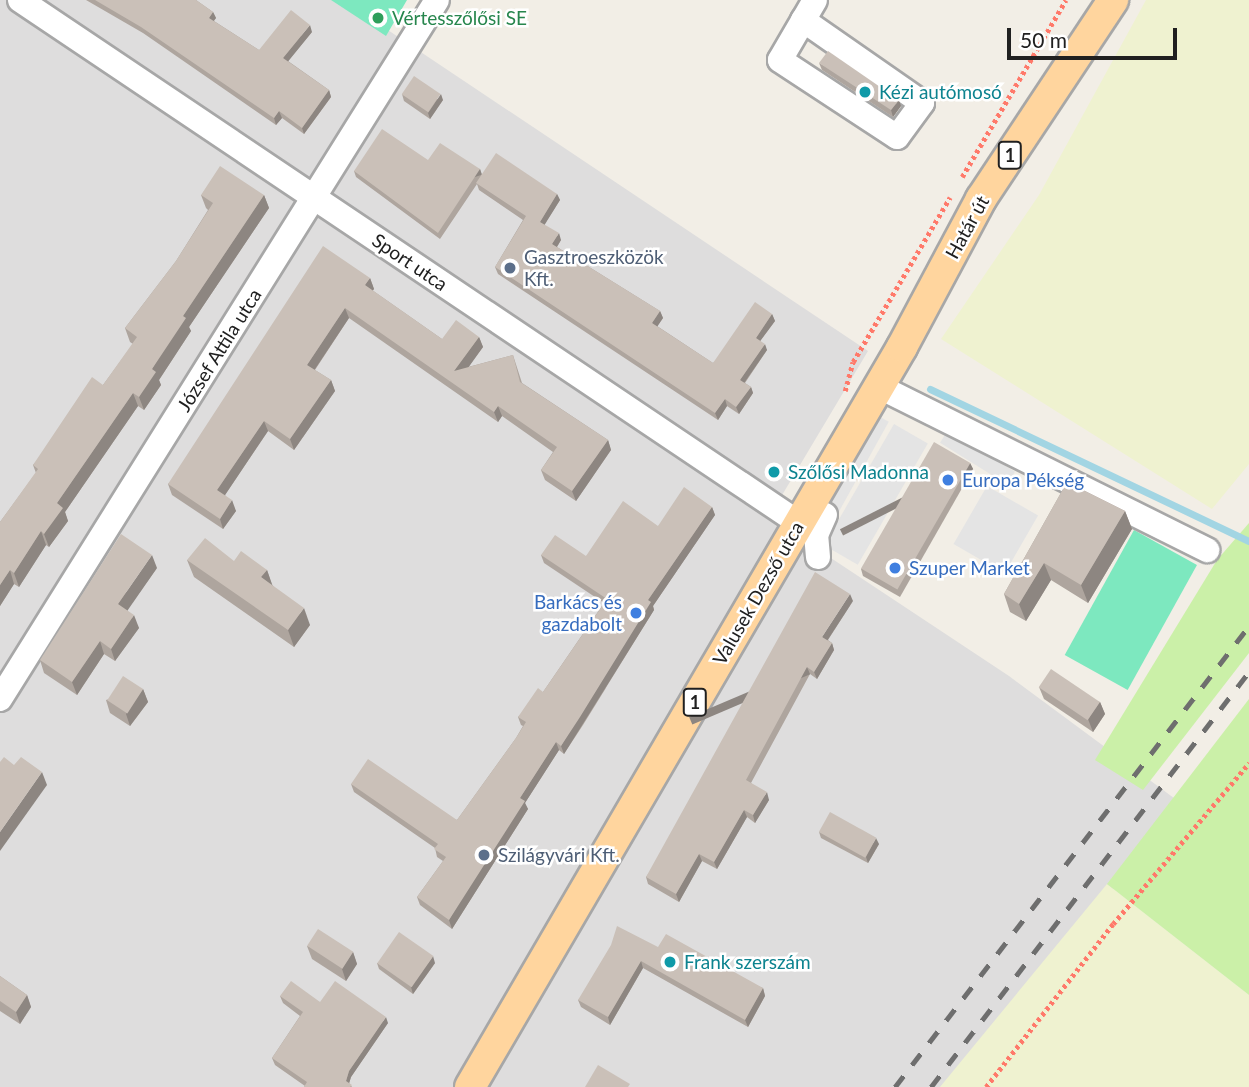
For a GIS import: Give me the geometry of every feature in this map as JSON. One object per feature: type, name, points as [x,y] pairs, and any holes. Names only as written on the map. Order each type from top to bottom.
[{"type":"main road","name":"Határ út","points":[[919,317],[981,199],[1113,0]]},
{"type":"main road","name":"Valusek Dezső utca","points":[[470,1087],[812,519],[878,386],[919,317]]},
{"type":"street","name":"Sport utca","points":[[20,0],[314,197],[812,519]]},
{"type":"street","name":"József Attila utca","points":[[0,699],[437,0]]},
{"type":"street","points":[[809,10],[922,103],[897,136],[780,60],[809,10]]},
{"type":"street","points":[[878,386],[1207,550]]},
{"type":"street","points":[[812,519],[818,557]]},
{"type":"path","points":[[986,1087],[1113,924],[1249,763]]},
{"type":"shaded area","points":[[0,0],[343,0],[868,351],[769,517],[1009,676],[1182,804],[953,1087],[0,1087]]},
{"type":"shaded area","points":[[873,413],[889,422],[834,521],[818,512]]},
{"type":"shaded area","points":[[894,424],[928,443],[858,565],[824,545]]},
{"type":"shaded area","points":[[948,430],[1015,472],[1007,485],[940,443]]},
{"type":"shaded area","points":[[987,486],[1038,516],[1005,574],[954,544]]},
{"type":"green space","name":"Vértesszőlősi SE","points":[[331,0],[407,0],[386,36]]},
{"type":"green space","points":[[1146,0],[1249,0],[1249,464],[1212,509],[941,339],[1039,195]]},
{"type":"green space","points":[[1249,523],[1249,653],[1143,790],[1095,760],[1217,560]]},
{"type":"green space","points":[[1134,530],[1197,565],[1128,690],[1065,655]]},
{"type":"green space","points":[[1249,699],[1249,995],[1107,884]]},
{"type":"green space","points":[[1107,884],[1249,995],[1249,1087],[940,1087]]},
{"type":"building","points":[[95,0],[196,0],[213,12],[209,18],[259,50],[291,10],[310,25],[283,58],[329,90],[302,128],[279,111],[274,118],[141,27]]},
{"type":"building","points":[[828,51],[899,100],[891,110],[819,63]]},
{"type":"building","points":[[414,76],[441,94],[428,112],[402,94]]},
{"type":"building","points":[[382,129],[428,160],[440,143],[480,169],[438,233],[354,171]]},
{"type":"building","points":[[496,153],[557,194],[540,222],[559,233],[552,244],[660,311],[652,323],[713,363],[755,302],[772,314],[756,338],[765,344],[740,380],[751,387],[736,407],[725,399],[715,413],[495,267],[526,216],[476,183]]},
{"type":"building","points":[[220,166],[264,195],[183,316],[186,318],[152,369],[156,372],[139,397],[133,393],[57,503],[63,508],[44,534],[41,531],[14,573],[10,570],[0,585],[0,522],[38,469],[33,465],[92,377],[103,385],[137,337],[125,328],[176,261],[213,203],[201,195]]},
{"type":"building","points":[[323,246],[370,278],[365,285],[442,339],[456,320],[479,337],[454,371],[513,355],[520,382],[608,440],[572,491],[541,470],[557,447],[498,406],[494,412],[345,308],[307,365],[331,380],[290,439],[264,421],[217,490],[232,500],[220,519],[168,484]]},
{"type":"building","points":[[934,442],[970,463],[897,589],[861,568]]},
{"type":"building","points":[[1067,482],[1125,511],[1081,585],[1044,563],[1019,604],[1004,594]]},
{"type":"building","points":[[684,487],[712,507],[648,600],[651,602],[561,746],[556,742],[520,798],[525,801],[449,920],[417,897],[446,857],[434,849],[438,844],[351,784],[368,759],[457,820],[526,722],[518,717],[538,688],[543,692],[607,599],[541,555],[555,535],[586,556],[623,501],[658,526]]},
{"type":"building","points":[[121,534],[152,555],[118,604],[134,615],[111,649],[100,641],[72,682],[40,660]]},
{"type":"building","points":[[205,538],[234,561],[241,551],[267,570],[261,577],[304,608],[288,630],[187,560]]},
{"type":"building","points":[[815,572],[850,594],[822,637],[832,643],[814,672],[807,667],[746,780],[767,792],[753,815],[744,810],[714,862],[699,854],[676,894],[646,877]]},
{"type":"building","points":[[1051,669],[1100,702],[1088,720],[1039,687]]},
{"type":"building","points":[[123,676],[143,689],[127,713],[107,700]]},
{"type":"building","points":[[4,757],[14,765],[21,757],[42,772],[0,832],[0,762]]},
{"type":"building","points":[[830,812],[876,838],[865,858],[819,832]]},
{"type":"building","points":[[617,926],[658,947],[666,934],[763,988],[745,1020],[641,961],[608,1017],[578,1000],[611,945]]},
{"type":"building","points":[[318,929],[353,952],[342,969],[307,946]]},
{"type":"building","points":[[399,932],[433,956],[412,987],[377,963]]},
{"type":"building","points":[[0,976],[27,995],[16,1012],[0,1001]]},
{"type":"building","points":[[291,981],[320,1002],[335,981],[386,1017],[349,1071],[346,1081],[352,1085],[350,1087],[304,1087],[307,1082],[272,1058],[303,1012],[280,996]]},
{"type":"building","points":[[598,1065],[630,1084],[628,1087],[585,1087]]},
{"type":"waterway","points":[[930,389],[1249,541]]},
{"type":"railway","points":[[895,1087],[1249,626]]},
{"type":"railway","points":[[931,1087],[1249,672]]},
{"type":"place","name":"Vértesszőlősi SE","points":[[378,18]]},
{"type":"place","name":"Kézi autómosó","points":[[865,92]]},
{"type":"place","name":"Gasztroeszközök Kft.","points":[[510,268]]},
{"type":"place","name":"Szőlősi Madonna","points":[[774,472]]},
{"type":"place","name":"Europa Pékség","points":[[948,480]]},
{"type":"place","name":"Szuper Market","points":[[895,568]]},
{"type":"place","name":"Barkács és gazdabolt","points":[[636,613]]},
{"type":"place","name":"Szilágyvári Kft.","points":[[484,855]]},
{"type":"place","name":"Frank szerszám","points":[[670,962]]}]
